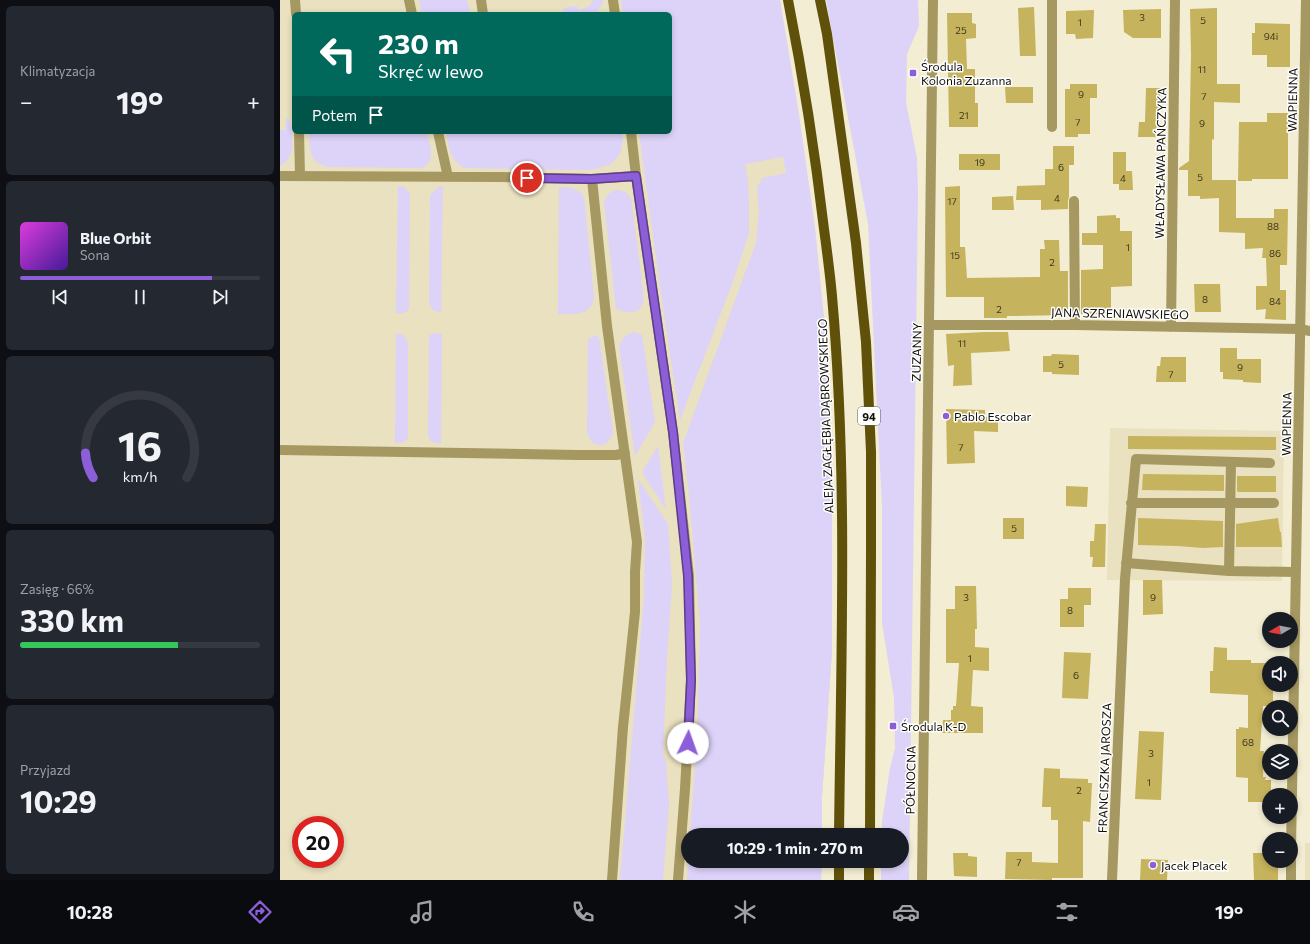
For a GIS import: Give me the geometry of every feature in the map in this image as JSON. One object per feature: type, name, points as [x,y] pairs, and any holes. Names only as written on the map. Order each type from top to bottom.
[{"type":"main road","name":"ALEJA ZAGŁĘBIA DĄBROWSKIEGO","points":[[788,0],[796,37],[817,167],[832,295],[837,369],[841,459],[842,552],[839,828]]},
{"type":"main road","name":"94","points":[[820,0],[827,34],[856,244],[866,342],[871,483],[872,588],[870,828]]},
{"type":"main road","points":[[839,868],[839,880]]},
{"type":"main road","points":[[869,868],[869,880]]},
{"type":"street","points":[[295,0],[296,12]]},
{"type":"street","points":[[409,0],[412,12]]},
{"type":"street","points":[[481,0],[483,12]]},
{"type":"street","points":[[613,0],[615,12]]},
{"type":"street","name":"ZUZANNY","points":[[924,705],[933,0]]},
{"type":"street","points":[[1052,0],[1052,127]]},
{"type":"street","name":"WŁADYSŁAWA PAŃCZYKA","points":[[1171,327],[1175,0]]},
{"type":"street","name":"WAPIENNA","points":[[1291,832],[1295,572],[1305,330],[1307,153],[1306,0]]},
{"type":"street","points":[[299,134],[300,176]]},
{"type":"street","points":[[438,134],[448,177]]},
{"type":"street","points":[[631,134],[673,432],[688,576],[691,680],[678,880]]},
{"type":"street","points":[[280,176],[592,179],[636,176]]},
{"type":"street","points":[[592,179],[607,326],[637,542],[635,612],[623,727],[612,880]]},
{"type":"street","points":[[1074,201],[1075,325]]},
{"type":"street","name":"JANA SZRENIAWSKIEGO","points":[[930,325],[1075,325],[1305,330]]},
{"type":"street","points":[[280,450],[578,455],[616,455],[625,453]]},
{"type":"street","name":"FRANCISZKA JAROSZA","points":[[1112,880],[1126,563],[1136,460],[1231,462]]},
{"type":"street","points":[[1229,571],[1231,462],[1270,464]]},
{"type":"street","points":[[1131,503],[1274,504]]},
{"type":"street","points":[[1126,563],[1229,571],[1295,572]]},
{"type":"street","name":"PÓŁNOCNA","points":[[922,880],[924,705]]},
{"type":"street","points":[[1291,868],[1291,880]]},
{"type":"shaded area","points":[[280,0],[780,0],[799,115],[815,228],[826,339],[832,486],[832,651],[822,797],[822,828],[681,828],[681,868],[822,868],[821,880],[280,880]]},
{"type":"shaded area","points":[[419,0],[467,0],[470,12],[422,12]]},
{"type":"shaded area","points":[[593,0],[603,0],[602,5],[597,12],[564,12],[563,8],[577,6],[578,10],[583,9],[589,6]]},
{"type":"shaded area","points":[[621,0],[780,0],[799,115],[815,228],[826,339],[832,486],[832,651],[822,797],[822,828],[691,828],[697,742],[700,623],[683,443],[756,243],[759,213],[757,188],[762,178],[786,173],[783,157],[745,164],[748,180],[749,233],[732,284],[680,420],[639,134],[672,134],[672,12],[623,12]]},
{"type":"shaded area","points":[[826,0],[918,0],[919,26],[907,54],[906,102],[917,158],[918,192],[909,880],[881,880],[881,868],[909,868],[909,828],[882,828],[890,768],[895,748],[894,698],[882,623],[882,507],[868,224]]},
{"type":"shaded area","points":[[286,118],[291,123],[292,147],[289,157],[280,166],[280,130],[286,130]]},
{"type":"shaded area","points":[[309,134],[428,134],[431,148],[431,158],[426,166],[421,168],[328,167],[321,165],[313,158],[310,149]]},
{"type":"shaded area","points":[[446,134],[622,134],[623,141],[620,154],[611,164],[590,170],[464,168],[455,160],[450,152]]},
{"type":"shaded area","points":[[398,186],[406,188],[410,195],[409,308],[405,312],[401,313],[396,313]]},
{"type":"shaded area","points":[[443,186],[441,313],[433,310],[429,304],[430,196],[437,188]]},
{"type":"shaded area","points":[[559,187],[573,189],[584,197],[594,297],[592,303],[586,311],[576,314],[558,314]]},
{"type":"shaded area","points":[[615,190],[620,190],[628,194],[631,198],[643,289],[643,303],[641,307],[638,310],[631,312],[616,308],[604,202],[608,194]]},
{"type":"shaded area","points":[[635,332],[642,335],[655,422],[635,456],[619,346],[625,337]]},
{"type":"shaded area","points":[[396,333],[404,336],[408,343],[408,437],[405,442],[401,443],[395,443]]},
{"type":"shaded area","points":[[434,333],[442,334],[441,444],[433,442],[428,436],[429,339],[430,335]]},
{"type":"shaded area","points":[[596,335],[599,338],[613,432],[608,442],[602,445],[592,442],[587,433],[588,339]]},
{"type":"shaded area","points":[[1110,428],[1284,431],[1282,581],[1107,580]]},
{"type":"shaded area","points":[[658,446],[666,510],[642,472]]},
{"type":"shaded area","points":[[638,479],[668,524],[672,585],[663,755],[666,761],[669,804],[663,880],[620,880],[644,598],[645,540]]},
{"type":"shaded area","points":[[1305,843],[1310,843],[1310,880],[1305,880]]},
{"type":"shaded area","points":[[688,868],[822,868],[821,880],[687,880]]},
{"type":"building","points":[[1034,7],[1036,56],[1020,56],[1018,8]]},
{"type":"building","points":[[1217,8],[1217,84],[1240,84],[1240,103],[1214,102],[1212,180],[1236,180],[1236,218],[1274,218],[1274,209],[1288,209],[1287,265],[1280,265],[1280,290],[1286,290],[1286,320],[1265,319],[1266,309],[1256,310],[1256,286],[1267,286],[1266,258],[1262,258],[1263,248],[1245,249],[1245,233],[1219,232],[1219,198],[1200,199],[1200,196],[1188,196],[1188,170],[1179,170],[1179,168],[1189,161],[1191,55],[1190,9]]},
{"type":"building","points":[[1161,9],[1161,38],[1133,38],[1124,32],[1123,10]]},
{"type":"building","points":[[1094,10],[1093,38],[1076,39],[1075,34],[1066,34],[1066,11]]},
{"type":"building","points":[[947,13],[972,13],[972,23],[976,24],[976,38],[966,39],[967,69],[975,69],[975,103],[978,103],[978,127],[949,127]]},
{"type":"building","points":[[1255,23],[1290,24],[1290,67],[1267,67],[1267,55],[1252,55],[1252,33],[1255,33]]},
{"type":"building","points":[[1070,84],[1097,84],[1097,98],[1090,98],[1090,134],[1078,134],[1078,137],[1065,137],[1065,89],[1070,89]]},
{"type":"building","points":[[1005,87],[1033,87],[1033,103],[1006,103]]},
{"type":"building","points":[[1146,88],[1160,88],[1159,137],[1138,137],[1139,122],[1145,122]]},
{"type":"building","points":[[1267,113],[1288,113],[1288,179],[1252,179],[1252,181],[1238,181],[1239,122],[1267,122]]},
{"type":"building","points":[[1053,146],[1074,146],[1074,165],[1069,165],[1068,209],[1041,210],[1041,200],[1016,200],[1017,186],[1045,185],[1045,169],[1053,169]]},
{"type":"building","points":[[1113,152],[1126,152],[1126,171],[1132,171],[1133,190],[1119,190],[1119,184],[1113,184]]},
{"type":"building","points":[[959,154],[1000,154],[1000,170],[959,170]]},
{"type":"building","points":[[960,186],[960,247],[965,247],[967,278],[1040,277],[1040,249],[1045,249],[1044,240],[1059,240],[1060,271],[1068,271],[1068,314],[984,318],[984,297],[946,297],[945,187]]},
{"type":"building","points":[[1013,196],[1014,210],[992,210],[992,197]]},
{"type":"building","points":[[1116,215],[1116,218],[1120,218],[1120,231],[1132,231],[1132,286],[1111,287],[1111,314],[1081,314],[1081,270],[1103,269],[1103,245],[1082,245],[1082,233],[1097,233],[1097,216]]},
{"type":"building","points":[[1194,284],[1220,284],[1221,312],[1195,312]]},
{"type":"building","points":[[1008,332],[1010,351],[971,353],[972,385],[953,386],[954,365],[948,366],[946,334]]},
{"type":"building","points":[[1220,348],[1237,348],[1237,359],[1261,359],[1261,383],[1223,379],[1223,372],[1220,372]]},
{"type":"building","points":[[1052,354],[1079,355],[1079,375],[1052,374],[1052,372],[1043,372],[1043,356],[1051,356]]},
{"type":"building","points":[[1161,357],[1186,357],[1186,382],[1156,382],[1157,366],[1160,366]]},
{"type":"building","points":[[946,409],[985,410],[985,417],[998,417],[998,432],[974,431],[975,463],[947,464]]},
{"type":"building","points":[[1128,436],[1276,437],[1276,450],[1128,449]]},
{"type":"building","points":[[1143,474],[1224,475],[1224,491],[1142,490]]},
{"type":"building","points":[[1237,476],[1276,476],[1276,492],[1238,492]]},
{"type":"building","points":[[1066,486],[1088,487],[1087,507],[1066,506]]},
{"type":"building","points":[[1003,518],[1024,518],[1024,539],[1003,539]]},
{"type":"building","points":[[1138,518],[1223,521],[1223,547],[1203,548],[1138,545]]},
{"type":"building","points":[[1278,518],[1282,547],[1236,547],[1236,524]]},
{"type":"building","points":[[1095,524],[1106,524],[1105,567],[1092,567],[1093,557],[1090,557],[1090,541],[1094,541]]},
{"type":"building","points":[[1143,580],[1162,580],[1163,614],[1143,615]]},
{"type":"building","points":[[955,586],[976,586],[977,629],[975,629],[975,647],[989,648],[989,671],[973,670],[971,706],[983,707],[983,733],[942,733],[943,720],[951,720],[951,710],[953,710],[953,706],[956,706],[959,663],[946,663],[946,609],[955,609]]},
{"type":"building","points":[[1068,588],[1091,588],[1091,605],[1084,605],[1084,627],[1060,627],[1060,599],[1068,599]]},
{"type":"building","points":[[1214,647],[1227,648],[1227,660],[1251,660],[1251,663],[1262,663],[1262,692],[1273,692],[1273,700],[1262,700],[1260,751],[1262,751],[1262,780],[1271,780],[1271,788],[1262,788],[1262,802],[1248,802],[1248,778],[1236,777],[1236,729],[1239,729],[1239,727],[1248,728],[1248,695],[1210,693],[1210,671],[1213,671]]},
{"type":"building","points":[[1064,652],[1091,653],[1088,699],[1062,698]]},
{"type":"building","points":[[1139,731],[1164,732],[1161,800],[1135,799]]},
{"type":"building","points":[[1044,768],[1060,769],[1060,778],[1088,779],[1088,783],[1092,783],[1090,822],[1083,821],[1083,878],[1052,878],[1052,880],[1005,879],[1006,852],[1032,852],[1032,862],[1058,863],[1058,820],[1051,820],[1051,807],[1042,807]]},
{"type":"building","points":[[953,853],[968,853],[968,856],[977,857],[977,877],[954,876]]},
{"type":"building","points":[[1253,853],[1262,853],[1262,868],[1278,868],[1278,880],[1254,880]]},
{"type":"building","points":[[1141,859],[1168,860],[1167,880],[1140,880]]},
{"type":"place","name":"Środula Kolonia Zuzanna","points":[[913,73]]},
{"type":"place","name":"Pablo Escobar","points":[[946,416]]},
{"type":"place","name":"Środula K-D","points":[[893,726]]},
{"type":"place","name":"Jacek Placek","points":[[1153,865]]},
{"type":"route","points":[[527,178],[592,179],[636,176],[673,432],[688,576],[691,680],[688,743]]}]
